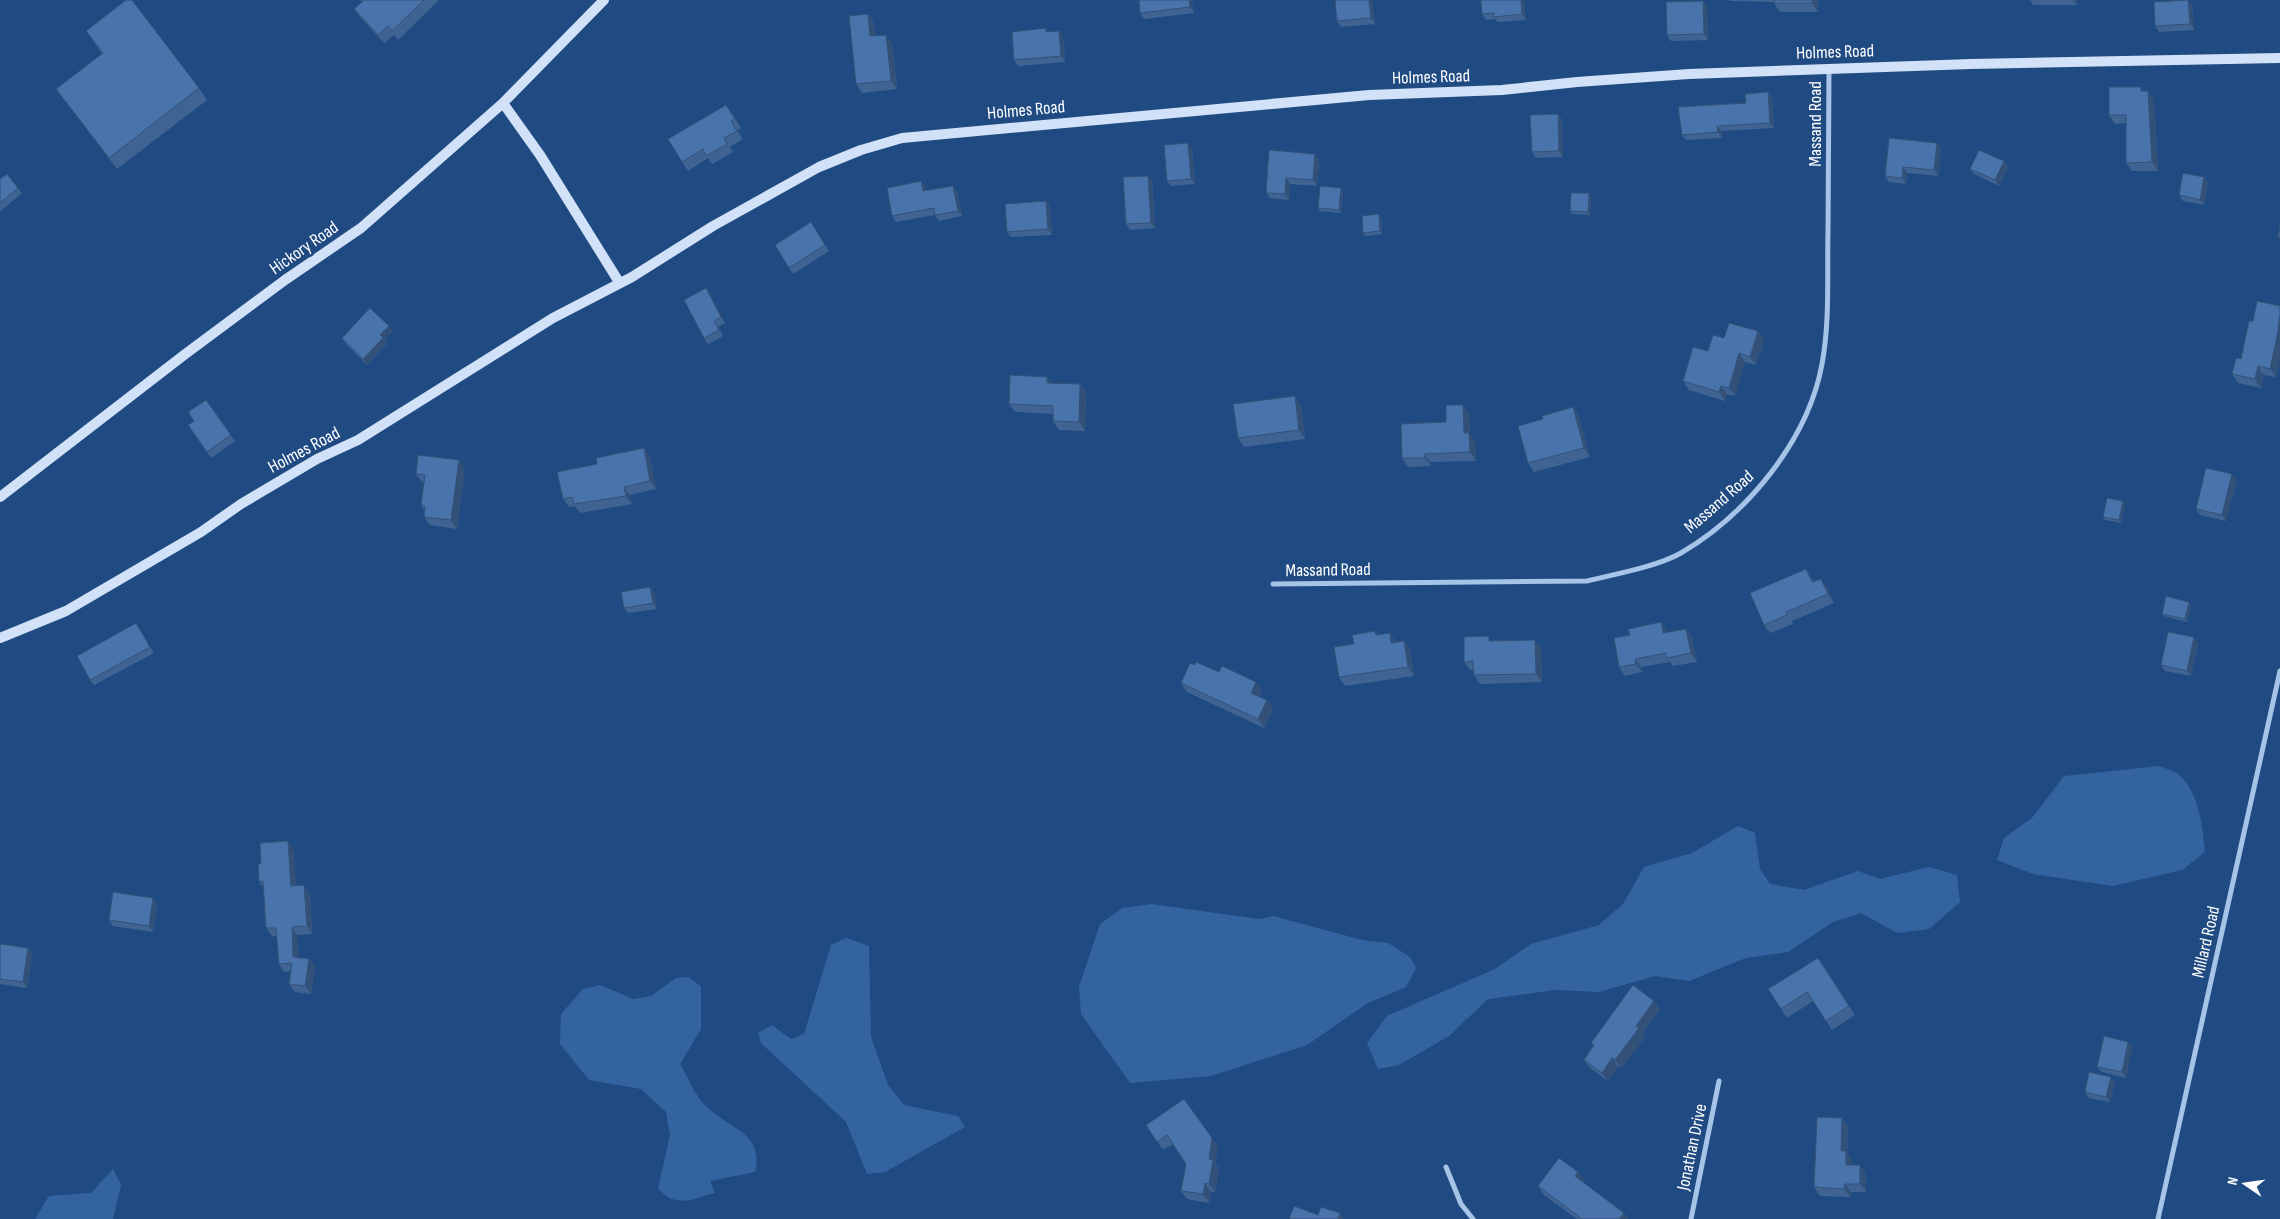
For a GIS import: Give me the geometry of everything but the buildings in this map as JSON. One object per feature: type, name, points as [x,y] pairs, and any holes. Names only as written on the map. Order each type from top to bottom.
[{"type":"street","name":"Hickory Road","points":[[0,497],[184,355],[285,280],[361,228],[503,103],[604,0]]},
{"type":"street","name":"Holmes Road","points":[[0,638],[66,611],[201,532],[241,504],[317,459],[358,440],[457,380],[478,364],[619,282],[632,277],[713,226],[820,167],[861,150],[902,138],[1369,95],[1502,90],[1577,82],[1689,74],[1971,64],[2280,58]]},
{"type":"street","name":"Massand Road","points":[[1273,584],[1586,581],[1636,569],[1680,554],[1723,522],[1760,488],[1791,443],[1811,402],[1822,366],[1827,323],[1829,69]]},
{"type":"street","points":[[503,103],[540,155],[619,282]]},
{"type":"street","name":"Millard Road","points":[[2158,1219],[2280,671]]},
{"type":"street","name":"Jonathan Drive","points":[[1691,1219],[1719,1081]]},
{"type":"street","points":[[1446,1167],[1461,1204],[1472,1219]]},
{"type":"shaded area","points":[[2160,766],[2178,774],[2191,791],[2199,810],[2205,852],[2182,870],[2113,886],[2033,874],[1997,860],[2004,838],[2032,818],[2064,776]]},
{"type":"shaded area","points":[[1738,826],[1755,833],[1760,869],[1770,884],[1804,890],[1858,871],[1880,879],[1929,867],[1957,875],[1960,902],[1929,929],[1897,933],[1861,913],[1833,922],[1788,952],[1746,958],[1689,981],[1655,976],[1599,992],[1555,990],[1488,999],[1449,1036],[1399,1065],[1378,1069],[1367,1043],[1387,1016],[1495,969],[1531,944],[1599,925],[1623,904],[1644,867],[1692,853]]},
{"type":"shaded area","points":[[1151,904],[1259,919],[1273,916],[1362,940],[1388,943],[1410,957],[1416,968],[1406,987],[1368,1003],[1307,1045],[1211,1076],[1130,1083],[1081,1014],[1079,987],[1100,924],[1123,908]]},
{"type":"shaded area","points":[[846,938],[869,946],[871,1037],[888,1085],[904,1105],[958,1116],[965,1127],[885,1172],[867,1174],[846,1122],[761,1043],[758,1033],[772,1025],[791,1039],[804,1034],[831,945]]},
{"type":"shaded area","points":[[689,977],[701,987],[701,1029],[680,1064],[700,1100],[749,1139],[754,1147],[757,1158],[755,1172],[710,1181],[715,1193],[685,1201],[671,1198],[658,1188],[670,1135],[666,1112],[641,1089],[589,1080],[560,1044],[561,1014],[583,989],[600,985],[633,999],[651,996],[676,978]]},
{"type":"shaded area","points":[[113,1169],[121,1185],[113,1219],[35,1219],[49,1196],[91,1193]]}]
